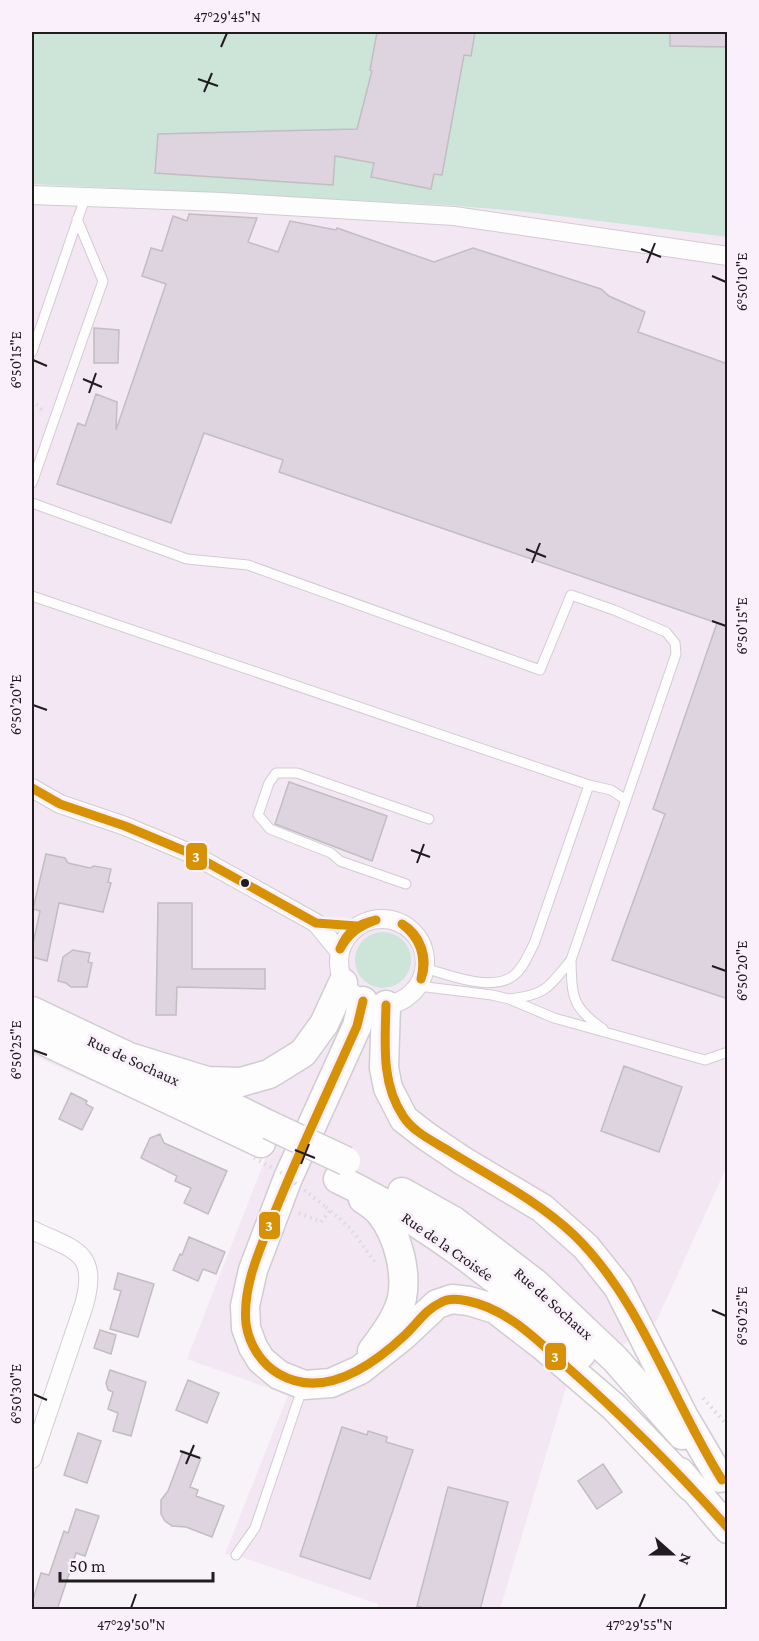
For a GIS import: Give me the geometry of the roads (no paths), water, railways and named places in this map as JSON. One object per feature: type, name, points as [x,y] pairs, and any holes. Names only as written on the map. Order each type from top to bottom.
[{"type":"main road","points":[[129,1056],[207,1081],[241,1082],[269,1074],[303,1053],[324,1024],[364,996]]},
{"type":"main road","points":[[364,996],[357,1026],[278,1205],[253,1270],[245,1306],[246,1328],[261,1360],[279,1375],[303,1385],[331,1383],[360,1370],[403,1336],[436,1304],[452,1299],[470,1301],[495,1309],[543,1346],[614,1407],[691,1486]]},
{"type":"main road","points":[[364,996],[388,1088],[404,1119],[464,1161],[542,1208],[586,1247],[618,1287],[684,1417],[724,1482]]},
{"type":"main road","name":"Rue de Sochaux","points":[[32,1011],[129,1056],[262,1142]]},
{"type":"main road","points":[[32,1035],[262,1142],[342,1170],[380,1213],[396,1240],[403,1272],[402,1299],[389,1325],[360,1370]]},
{"type":"main road","name":"Rue de Sochaux","points":[[342,1170],[454,1221],[535,1283],[615,1359],[724,1482]]},
{"type":"main road","name":"Rue de la Croisée","points":[[342,1170],[376,1197],[472,1261],[515,1295],[576,1349]]},
{"type":"main road","name":"Rue de Sochaux","points":[[576,1349],[618,1392],[691,1486],[728,1529]]},
{"type":"street","points":[[32,195],[221,202],[454,216],[728,256]]},
{"type":"street","points":[[32,788],[60,804],[125,826],[192,854],[316,922],[339,951]]},
{"type":"street","points":[[384,918],[398,921],[410,929],[419,940],[424,954],[425,968],[418,986],[398,1002],[364,996],[339,973],[339,951],[343,941],[357,926],[370,920],[384,918]]},
{"type":"street","points":[[316,922],[357,926]]},
{"type":"street","points":[[32,1230],[71,1248],[85,1260],[89,1273],[89,1287],[32,1459]]},
{"type":"lane","points":[[32,352],[85,198]]},
{"type":"lane","points":[[32,483],[103,281],[77,219]]},
{"type":"lane","points":[[32,503],[187,559],[248,565],[540,670],[571,595],[666,632],[675,643],[676,654],[571,960],[548,989],[531,996],[509,999]]},
{"type":"lane","points":[[32,597],[589,785],[611,790],[626,800]]},
{"type":"lane","points":[[406,884],[340,861],[331,853],[270,830],[258,815],[269,783],[276,773],[297,773],[429,819]]},
{"type":"lane","points":[[425,968],[465,980],[497,981],[512,977],[524,963],[534,944],[589,785]]},
{"type":"lane","points":[[571,960],[573,997],[585,1016],[609,1034]]},
{"type":"lane","points":[[418,986],[509,999],[554,1018],[705,1060],[728,1052]]},
{"type":"lane","points":[[236,1555],[255,1528],[303,1385]]}]
